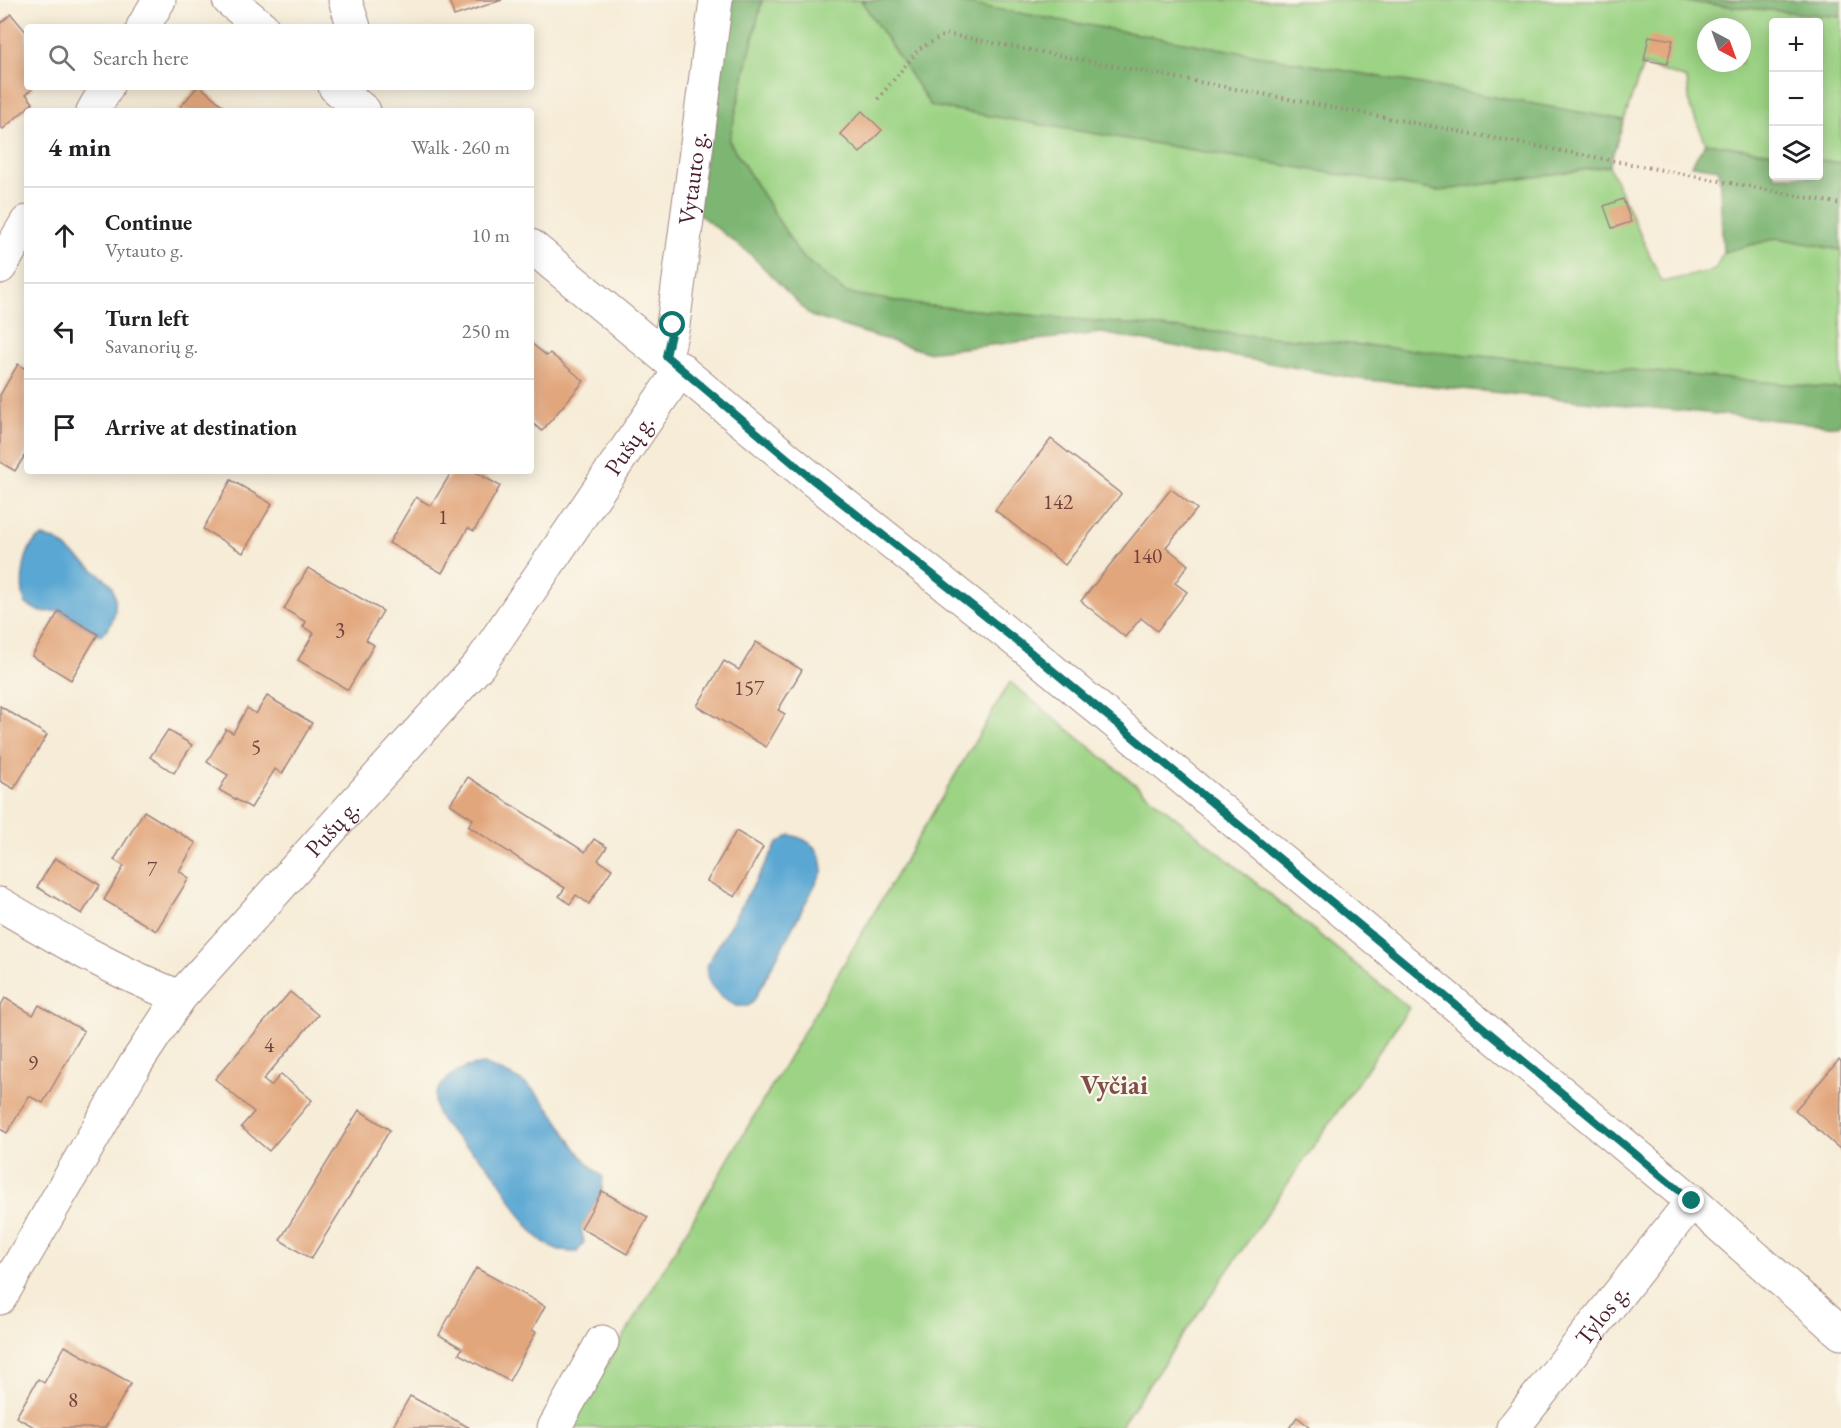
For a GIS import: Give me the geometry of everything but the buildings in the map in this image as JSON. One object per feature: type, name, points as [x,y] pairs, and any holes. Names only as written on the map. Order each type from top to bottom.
[{"type":"street","points":[[145,24],[159,0]]},
{"type":"street","points":[[229,0],[258,24]]},
{"type":"street","points":[[345,0],[353,24]]},
{"type":"street","name":"Vytauto g.","points":[[674,363],[673,325],[716,0]]},
{"type":"street","points":[[95,108],[105,90]]},
{"type":"street","points":[[339,90],[360,108]]},
{"type":"street","points":[[0,267],[24,227]]},
{"type":"street","points":[[534,248],[812,479],[1037,657],[1692,1201],[1841,1332]]},
{"type":"street","name":"Pušų g.","points":[[0,1298],[135,1065],[180,997],[479,665],[674,363]]},
{"type":"street","points":[[0,904],[80,952],[133,978],[180,997]]},
{"type":"street","name":"Tylos g.","points":[[1513,1428],[1692,1201]]},
{"type":"street","points":[[554,1428],[602,1342]]},
{"type":"path","points":[[878,99],[919,49],[946,34],[1841,204]]},
{"type":"green space","points":[[728,0],[762,0],[729,141],[800,255],[846,293],[920,305],[1841,389],[1841,423],[1837,426],[1359,379],[1101,333],[926,352],[811,316],[749,253],[697,213]]},
{"type":"green space","points":[[762,0],[861,0],[931,106],[1438,191],[1609,166],[1662,282],[1715,270],[1723,252],[1778,238],[1841,250],[1841,389],[920,305],[846,293],[800,255],[729,141]]},
{"type":"green space","points":[[861,0],[945,0],[1624,120],[1609,166],[1438,191],[931,106]]},
{"type":"green space","points":[[945,0],[1665,0],[1841,17],[1841,163],[1823,161],[1823,18],[1769,18],[1769,152],[1706,143],[1690,107],[1687,79],[1643,65],[1624,120]]},
{"type":"green space","points":[[1665,0],[1841,0],[1841,17]]},
{"type":"green space","points":[[1706,143],[1769,152],[1769,180],[1823,180],[1823,161],[1841,163],[1841,250],[1778,238],[1723,252],[1719,169],[1691,165]]},
{"type":"green space","points":[[1010,682],[1409,1008],[1119,1428],[570,1428]]},
{"type":"water","points":[[42,537],[56,540],[110,583],[115,596],[115,611],[110,624],[101,635],[59,611],[40,612],[26,604],[22,588],[26,557],[30,548]]},
{"type":"water","points":[[790,835],[803,839],[813,846],[820,857],[823,870],[753,1002],[748,1006],[736,1006],[719,994],[710,983],[708,963],[777,844]]},
{"type":"water","points":[[484,1064],[516,1078],[533,1090],[552,1112],[582,1156],[603,1177],[602,1191],[581,1228],[584,1242],[577,1252],[560,1250],[546,1244],[535,1234],[490,1168],[441,1120],[436,1109],[435,1098],[441,1086],[460,1070]]},
{"type":"district","name":"Vyčiai","points":[[1114,1085]]},
{"type":"route","points":[[673,325],[666,356],[812,479],[1028,650],[1692,1201]]}]
